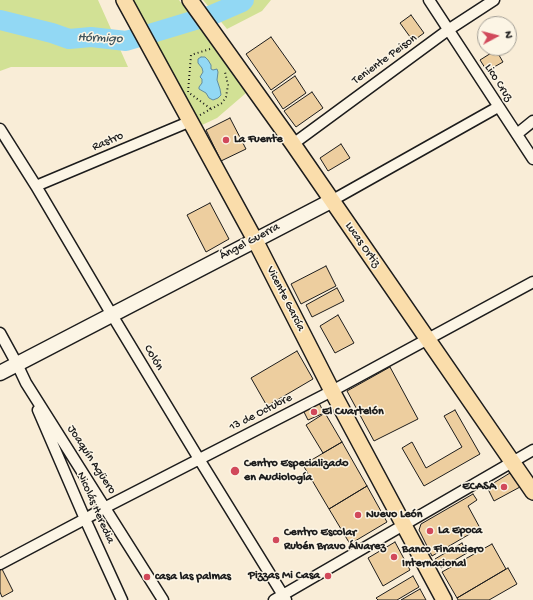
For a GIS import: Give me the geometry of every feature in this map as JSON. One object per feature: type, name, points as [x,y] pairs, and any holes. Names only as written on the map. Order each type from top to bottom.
[{"type":"main road","name":"Vicente García","points":[[124,0],[255,240],[332,391],[444,600]]},
{"type":"main road","name":"Lucas Ortiz","points":[[190,0],[293,144],[533,492]]},
{"type":"street","name":"Lico Cruz","points":[[429,0],[533,159]]},
{"type":"street","name":"Teniente Peison","points":[[293,144],[448,30],[494,0]]},
{"type":"street","name":"Ángel Guerra","points":[[0,373],[331,200],[498,107]]},
{"type":"street","name":"Rastro","points":[[36,186],[190,121]]},
{"type":"street","points":[[517,134],[533,121]]},
{"type":"street","name":"Colón","points":[[0,128],[281,598]]},
{"type":"street","name":"13 de Octubre","points":[[0,564],[332,391],[533,282]]},
{"type":"street","name":"Joaquín Agüero","points":[[0,333],[26,383],[164,600]]},
{"type":"street","name":"Nicolás Heredia","points":[[26,383],[85,520],[122,600]]},
{"type":"street","points":[[281,598],[533,450]]},
{"type":"path","points":[[211,109],[188,92],[191,55],[211,49],[219,40]]},
{"type":"path","points":[[190,121],[222,103],[226,97],[228,85],[224,67]]},
{"type":"green space","points":[[0,0],[98,0],[128,67],[11,67],[0,71]]},
{"type":"green space","points":[[130,0],[179,0],[246,93],[217,118],[202,125]]},
{"type":"green space","points":[[203,0],[271,0],[262,11],[227,29]]},
{"type":"water","points":[[205,57],[211,65],[211,69],[217,69],[218,72],[217,80],[221,95],[213,100],[199,89],[202,83],[202,79],[200,77],[203,72],[198,63],[198,59]]},
{"type":"building","points":[[411,15],[424,33],[413,41],[400,23]]},
{"type":"building","points":[[271,37],[296,72],[271,90],[246,54]]},
{"type":"building","points":[[486,56],[500,56],[503,62],[487,71],[480,60]]},
{"type":"building","points":[[295,76],[306,93],[283,109],[272,92]]},
{"type":"building","points":[[312,92],[323,108],[296,127],[284,111]]},
{"type":"building","name":"La Fuente","points":[[230,118],[246,149],[221,161],[206,130]]},
{"type":"building","points":[[341,144],[350,158],[328,171],[320,158]]},
{"type":"building","points":[[210,203],[229,239],[206,252],[187,215]]},
{"type":"building","points":[[326,266],[336,286],[301,304],[291,284]]},
{"type":"building","points":[[337,288],[344,301],[312,317],[306,305]]},
{"type":"building","points":[[338,315],[354,343],[335,353],[320,326]]},
{"type":"building","points":[[297,351],[313,379],[267,406],[251,378]]},
{"type":"building","points":[[390,367],[418,419],[374,441],[347,391]]},
{"type":"building","name":"El Cuartelón","points":[[319,403],[324,413],[308,420],[303,410]]},
{"type":"building","points":[[455,410],[480,454],[424,486],[402,448],[412,442],[426,468],[462,447],[444,416]]},
{"type":"building","points":[[325,413],[342,442],[323,453],[306,425]]},
{"type":"building","points":[[342,442],[367,486],[329,509],[303,465]]},
{"type":"building","name":"ECASA","points":[[510,473],[520,487],[494,501],[487,487]]},
{"type":"building","name":"Nuevo León","points":[[367,486],[387,522],[350,544],[329,509]]},
{"type":"building","points":[[473,494],[477,500],[468,506],[480,528],[432,556],[419,530],[421,524]]},
{"type":"building","points":[[395,542],[410,570],[383,586],[368,558]]},
{"type":"building","points":[[462,543],[467,553],[441,568],[435,559]]},
{"type":"building","points":[[492,544],[506,569],[457,598],[442,572]]},
{"type":"building","points":[[508,568],[517,584],[489,600],[458,600],[457,598]]},
{"type":"building","points":[[2,569],[13,591],[2,597],[0,592],[0,570]]},
{"type":"building","points":[[413,576],[419,587],[397,600],[378,600],[376,598]]},
{"type":"building","points":[[420,589],[426,600],[401,600]]},
{"type":"waterway","name":"Hórmigo","points":[[0,20],[52,33],[69,39],[91,37],[126,41],[212,15],[244,0]]},
{"type":"place","name":"La Fuente","points":[[226,140]]},
{"type":"place","name":"El Cuartelón","points":[[314,412]]},
{"type":"place","name":"Centro Especializado en Audiología","points":[[235,471]]},
{"type":"place","name":"ECASA","points":[[504,487]]},
{"type":"place","name":"Nuevo León","points":[[358,515]]},
{"type":"place","name":"La Epoca","points":[[430,531]]},
{"type":"place","name":"Centro Escolar Rubén Bravo Álvarez","points":[[276,540]]},
{"type":"place","name":"Banco Financiero Internacional","points":[[394,557]]},
{"type":"place","name":"Pizzas Mi Casa","points":[[328,576]]},
{"type":"place","name":"casa las palmas","points":[[147,577]]}]
